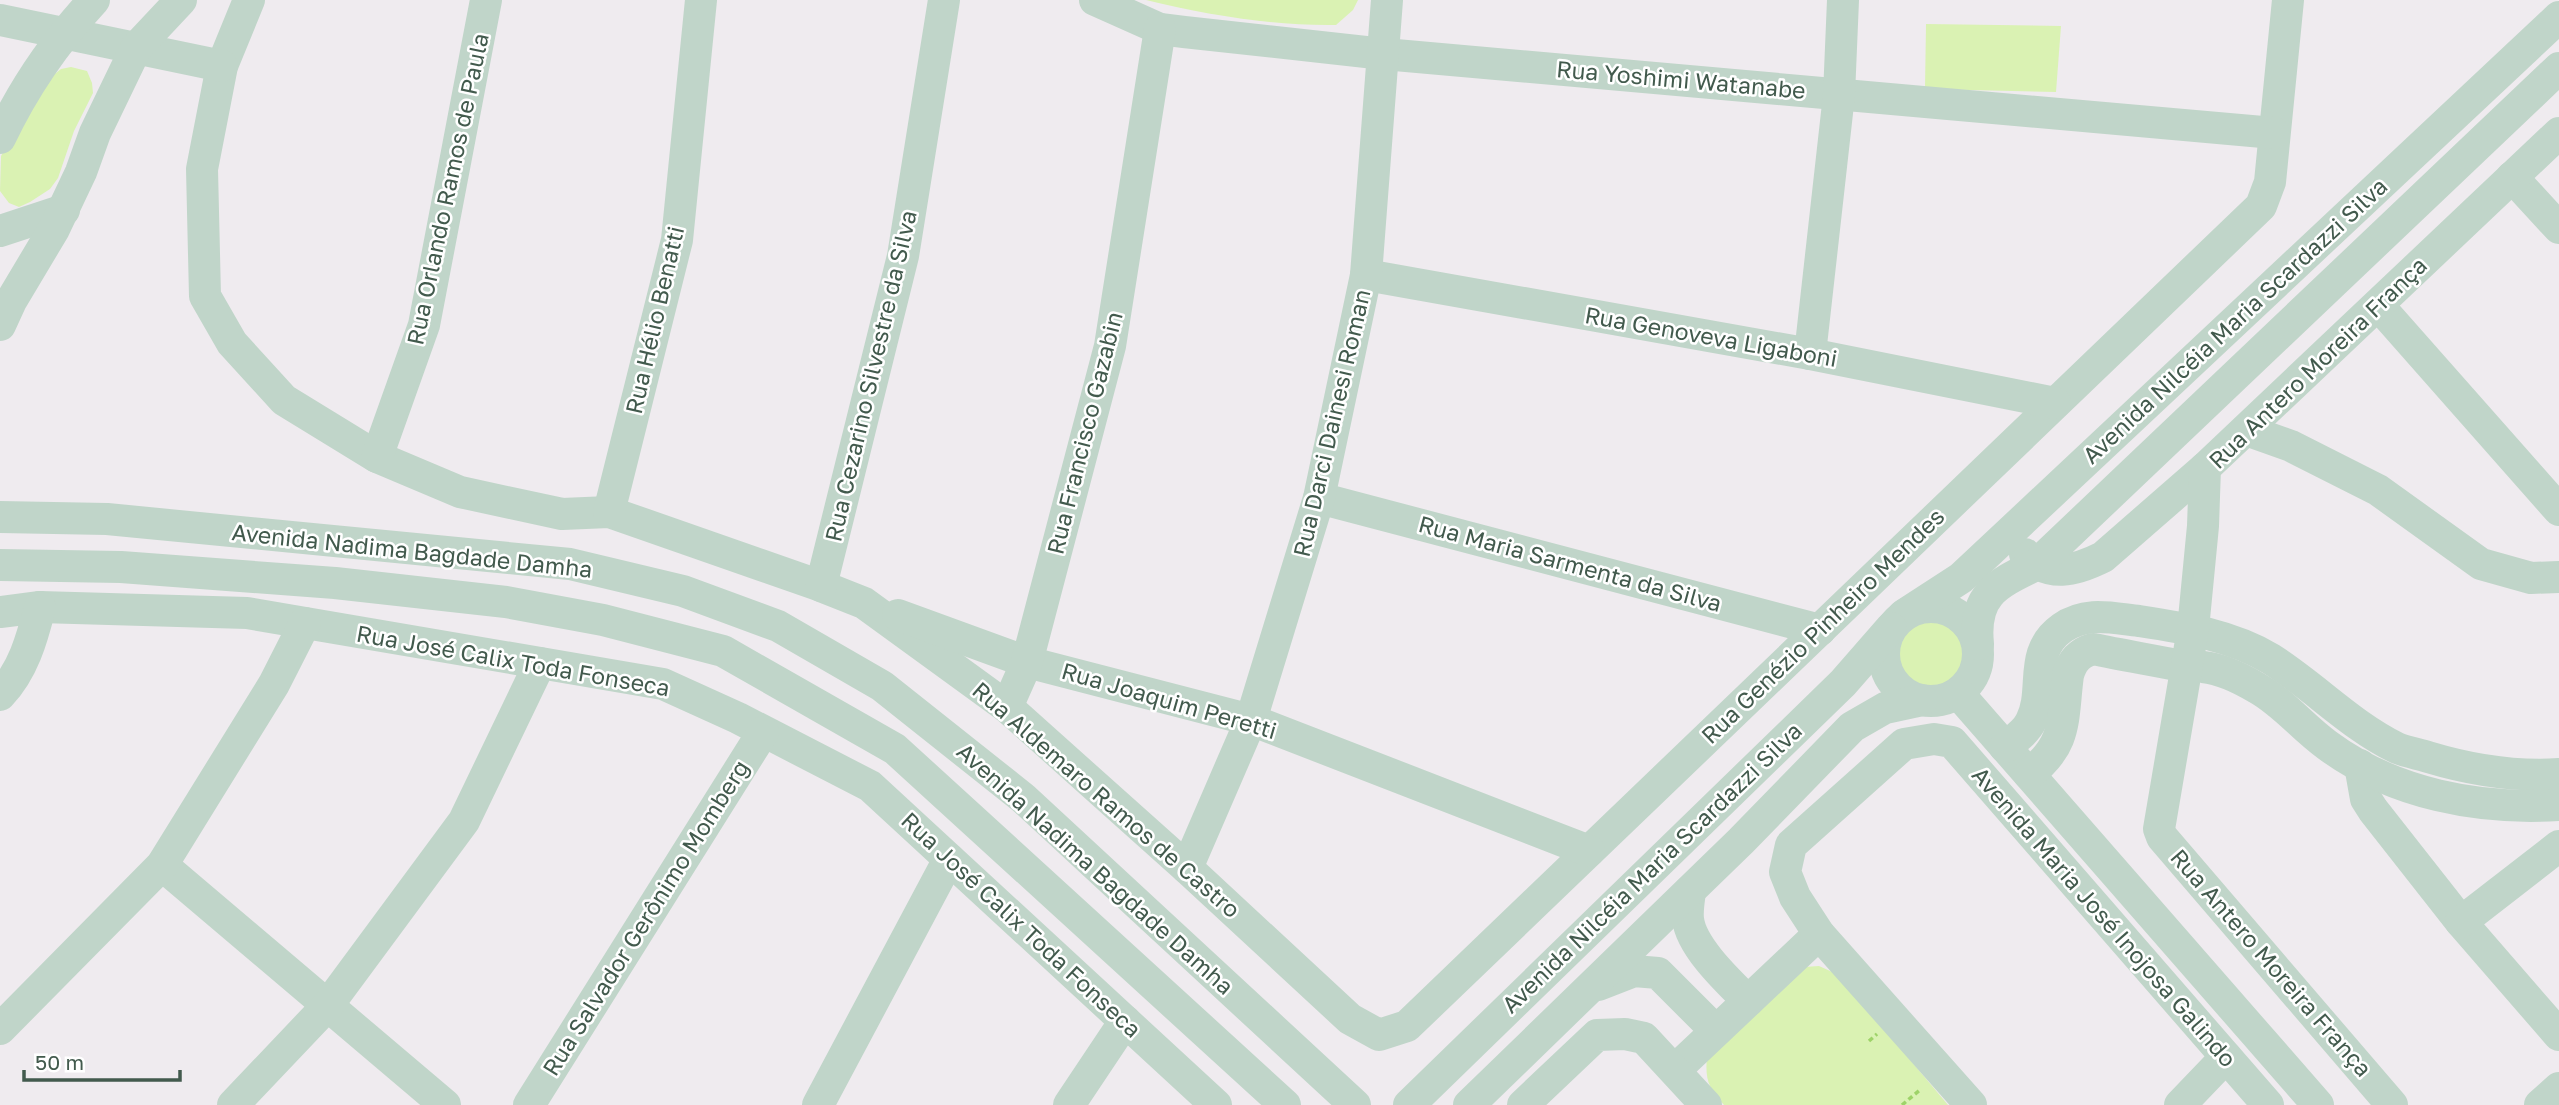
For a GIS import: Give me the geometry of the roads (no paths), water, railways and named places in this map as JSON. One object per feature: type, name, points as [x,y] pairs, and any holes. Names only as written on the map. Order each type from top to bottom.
[{"type":"street","points":[[0,138],[11,114],[64,33],[94,0]]},
{"type":"street","points":[[0,325],[64,210],[94,133],[136,48],[181,0]]},
{"type":"street","name":"Rua Aldemaro Ramos de Castro","points":[[249,0],[222,66],[202,169],[205,296],[232,343],[284,400],[377,457],[460,492],[562,514],[609,512],[864,603],[1007,707],[1350,1019],[1379,1035]]},
{"type":"street","name":"Rua Orlando Ramos de Paula","points":[[377,457],[424,325],[486,0]]},
{"type":"street","name":"Rua Hélio Benatti","points":[[609,512],[677,240],[701,0]]},
{"type":"street","name":"Rua Cezarino Silvestre da Silva","points":[[821,586],[903,256],[944,0]]},
{"type":"street","name":"Rua Yoshimi Watanabe","points":[[1095,0],[1160,29],[1384,54],[2274,133]]},
{"type":"street","name":"Rua Darci Dainesi Roman","points":[[1187,868],[1251,720],[1319,498],[1366,275],[1387,0]]},
{"type":"street","points":[[1810,354],[1839,94],[1843,0]]},
{"type":"street","points":[[2274,133],[2288,0]]},
{"type":"street","name":"Avenida Nilcéia Maria Scardazzi Silva","points":[[1409,1105],[1843,683],[1898,621],[1961,578],[2559,17]]},
{"type":"street","points":[[0,20],[222,66]]},
{"type":"street","name":"Rua Francisco Gazabin","points":[[1007,707],[1027,662],[1110,346],[1160,29]]},
{"type":"street","name":"Avenida Nilcéia Maria Scardazzi Silva","points":[[1978,644],[1976,633],[1980,611],[1997,584],[2036,565],[2559,68]]},
{"type":"street","name":"Rua Antero Moreira França","points":[[2392,1105],[2162,837],[2159,829],[2193,629],[2203,526],[2205,468],[2559,132]]},
{"type":"street","name":"Rua Genézio Pinheiro Mendes","points":[[1379,1035],[1407,1026],[2261,206],[2270,182],[2274,133]]},
{"type":"street","points":[[2512,177],[2559,228]]},
{"type":"street","points":[[0,231],[64,210]]},
{"type":"street","name":"Rua Genoveva Ligaboni","points":[[1366,275],[1810,354],[2055,403]]},
{"type":"street","points":[[2378,305],[2559,510]]},
{"type":"street","points":[[2246,430],[2291,446],[2378,490],[2481,564],[2531,578],[2559,577]]},
{"type":"street","points":[[2007,535],[2036,565],[2052,570],[2068,570],[2087,565],[2103,557],[2205,468]]},
{"type":"street","name":"Rua Maria Sarmenta da Silva","points":[[1319,498],[1820,630]]},
{"type":"street","name":"Avenida Nadima Bagdade Damha","points":[[1,517],[107,519],[570,564],[683,591],[778,626],[883,686],[1023,798],[1355,1105]]},
{"type":"street","name":"Avenida Nadima Bagdade Damha","points":[[0,565],[148,569],[335,583],[506,602],[603,620],[723,651],[895,749],[1285,1105]]},
{"type":"street","name":"Rua Joaquim Peretti","points":[[864,603],[1027,662],[1251,720],[1589,852]]},
{"type":"street","points":[[1934,606],[1949,610],[1962,618],[1972,629],[1978,644],[1975,671],[1968,684],[1947,699],[1922,701],[1907,695],[1895,685],[1887,673],[1885,642],[1898,621],[1919,608],[1934,606]]},
{"type":"street","points":[[0,695],[12,682],[32,640],[40,607]]},
{"type":"street","name":"Rua José Calix Toda Fonseca","points":[[0,612],[40,607],[247,613],[663,684],[870,786],[1216,1105]]},
{"type":"street","points":[[2005,747],[2031,723],[2035,711],[2041,657],[2050,640],[2064,627],[2081,618],[2100,616],[2193,629],[2240,644],[2270,659],[2346,717],[2398,748],[2455,765],[2496,773],[2559,774]]},
{"type":"street","points":[[0,1029],[162,865],[274,684],[305,623]]},
{"type":"street","points":[[2064,627],[2083,653]]},
{"type":"street","points":[[2029,774],[2049,758],[2056,746],[2071,664],[2083,653],[2093,649],[2187,667],[2204,667],[2232,676],[2258,688],[2281,704],[2326,745],[2360,765],[2412,788],[2490,805],[2559,805]]},
{"type":"street","points":[[233,1105],[328,1005],[464,821],[540,663]]},
{"type":"street","points":[[1958,693],[2318,1105]]},
{"type":"street","name":"Avenida Nilcéia Maria Scardazzi Silva","points":[[1469,1105],[1741,841],[1852,727],[1885,708],[1922,701]]},
{"type":"street","name":"Rua Salvador Gerônimo Momberg","points":[[529,1105],[763,732]]},
{"type":"street","name":"Avenida Maria José Inojosa Galindo","points":[[1819,934],[1795,897],[1785,872],[1791,845],[1904,744],[1934,739],[1952,742],[2268,1105]]},
{"type":"street","points":[[2360,765],[2366,799],[2461,922],[2559,1035]]},
{"type":"street","points":[[1712,811],[1741,841]]},
{"type":"street","points":[[2461,922],[2559,846]]},
{"type":"street","points":[[818,1105],[949,859]]},
{"type":"street","points":[[162,865],[445,1105]]},
{"type":"street","points":[[1690,891],[1688,922],[1697,940],[1710,962],[1748,1001]]},
{"type":"street","points":[[1675,1069],[1819,934],[1971,1105]]},
{"type":"street","points":[[1561,957],[1590,988],[1634,971],[1658,973],[1716,1031]]},
{"type":"street","points":[[1069,1105],[1125,1021]]},
{"type":"street","points":[[1523,1105],[1597,1035],[1625,1034],[1644,1038],[1706,1105]]},
{"type":"street","points":[[2180,1105],[2226,1056]]},
{"type":"street","points":[[2540,1105],[2559,1088]]}]
